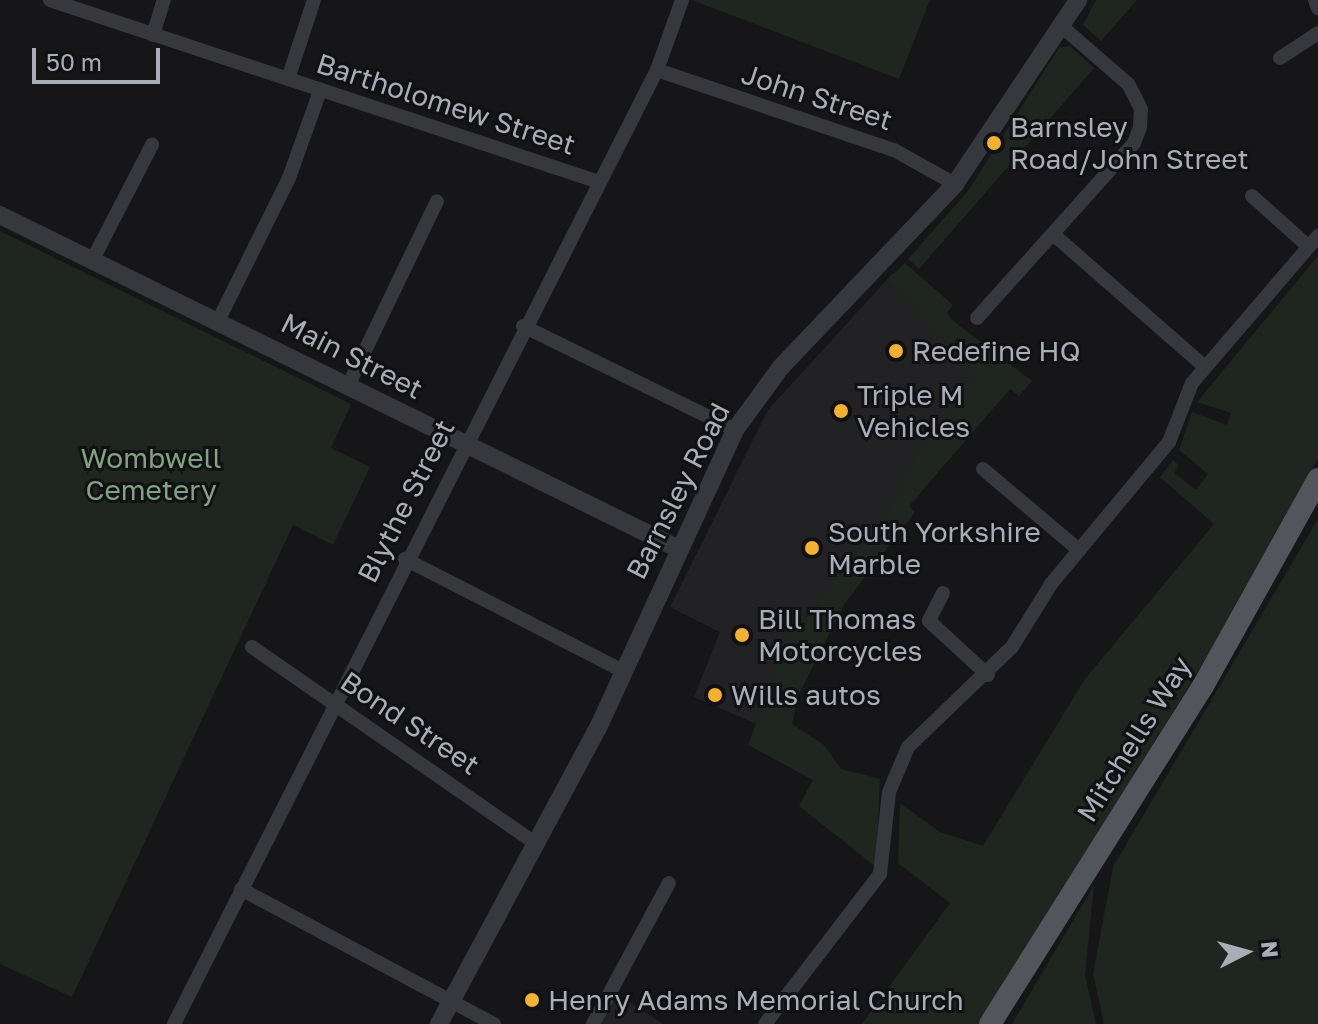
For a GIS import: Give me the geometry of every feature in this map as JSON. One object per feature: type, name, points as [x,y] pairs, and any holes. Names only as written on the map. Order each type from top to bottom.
[{"type":"main road","name":"Mitchells Way","points":[[990,1024],[1203,686],[1318,479]]},
{"type":"street","name":"Bartholomew Street","points":[[50,0],[599,182]]},
{"type":"street","points":[[153,35],[164,0]]},
{"type":"street","points":[[288,79],[314,0]]},
{"type":"street","name":"Blythe Street","points":[[174,1024],[405,559],[657,70],[682,0]]},
{"type":"street","name":"Barnsley Road","points":[[439,1024],[537,844],[623,671],[735,430],[781,367],[955,184],[1059,24],[1078,0]]},
{"type":"street","points":[[1315,0],[1318,8]]},
{"type":"street","points":[[977,318],[1134,143],[1141,120],[1128,84],[1059,24]]},
{"type":"street","points":[[1280,58],[1318,33]]},
{"type":"street","name":"John Street","points":[[657,70],[878,150],[933,166],[955,184]]},
{"type":"street","points":[[218,321],[289,178],[320,91]]},
{"type":"street","points":[[92,261],[152,145]]},
{"type":"street","points":[[765,1024],[880,874],[889,792],[908,747],[928,722],[988,675],[1079,550],[1169,442],[1205,367],[1313,242],[1252,196]]},
{"type":"street","points":[[348,386],[437,201]]},
{"type":"street","name":"Main Street","points":[[0,215],[679,549]]},
{"type":"street","points":[[1053,234],[1205,367]]},
{"type":"street","points":[[523,326],[735,430]]},
{"type":"street","points":[[983,469],[1079,550]]},
{"type":"street","points":[[405,559],[623,671]]},
{"type":"street","points":[[943,593],[929,621],[988,675]]},
{"type":"street","name":"Bond Street","points":[[252,647],[537,844]]},
{"type":"street","points":[[593,1024],[669,883]]},
{"type":"street","points":[[241,889],[494,1024]]},
{"type":"shaded area","points":[[893,273],[995,369],[810,615],[757,724],[694,697],[720,632],[670,607],[768,410]]},
{"type":"shaded area","points":[[616,993],[663,1024],[600,1024]]},
{"type":"green space","points":[[692,0],[930,0],[899,79]]},
{"type":"green space","points":[[1096,0],[1137,0],[1101,41],[1083,25]]},
{"type":"green space","points":[[1070,46],[1094,68],[919,269],[908,259],[968,191],[1059,48]]},
{"type":"green space","name":"Wombwell Cemetery","points":[[0,231],[351,404],[331,448],[370,467],[333,545],[293,525],[72,997],[0,964]]},
{"type":"green space","points":[[1318,256],[1318,458],[1255,579],[980,1024],[862,1024],[950,903],[898,863],[900,803],[940,832],[983,846],[1085,679],[1214,524],[1160,477],[1173,460],[1179,465],[1174,473],[1196,490],[1208,474],[1179,450],[1192,412],[1227,425],[1231,413],[1197,402]]},
{"type":"green space","points":[[905,263],[953,305],[947,313],[952,320],[1032,381],[1019,396],[1010,389],[909,506],[915,512],[845,603],[799,694],[792,724],[824,745],[841,769],[880,779],[876,867],[799,806],[813,780],[748,745],[790,630],[810,614],[904,489],[898,480],[971,381],[954,351],[887,280]]},
{"type":"green space","points":[[1318,519],[1318,1024],[1104,1024],[1093,974],[1113,867]]},
{"type":"green space","points":[[1094,885],[1085,975],[1096,1024],[1012,1024]]},
{"type":"place","name":"Barnsley Road/John Street","points":[[994,143]]},
{"type":"place","name":"Redefine HQ","points":[[896,351]]},
{"type":"place","name":"Triple M Vehicles","points":[[841,411]]},
{"type":"place","name":"South Yorkshire Marble","points":[[812,548]]},
{"type":"place","name":"Bill Thomas Motorcycles","points":[[742,635]]},
{"type":"place","name":"Wills autos","points":[[715,695]]},
{"type":"place","name":"Henry Adams Memorial Church","points":[[532,1000]]}]
